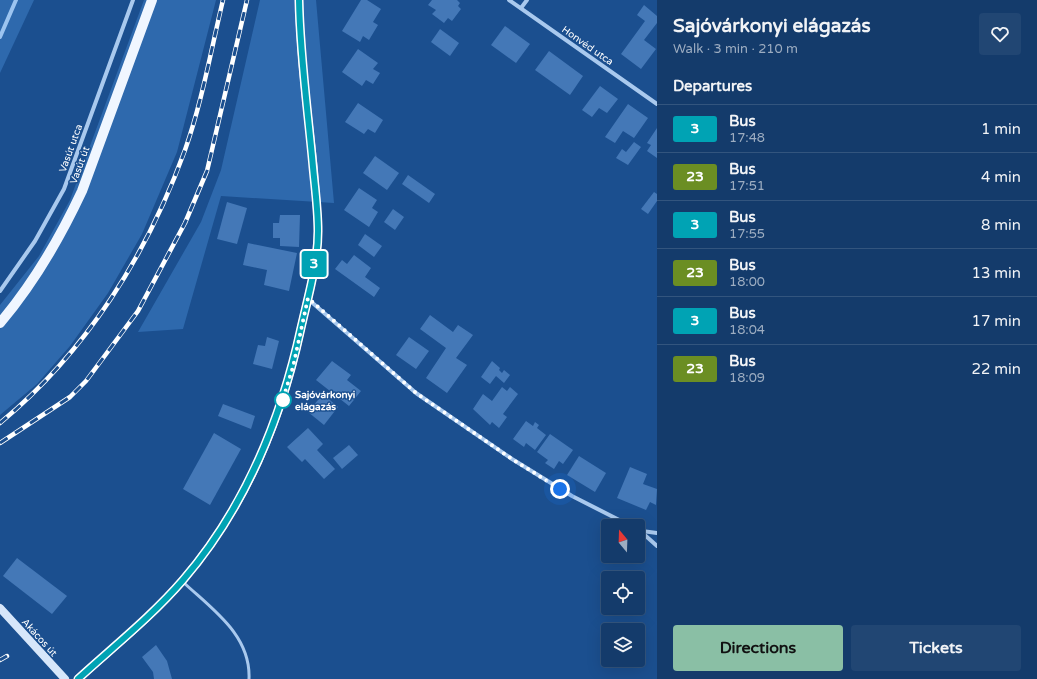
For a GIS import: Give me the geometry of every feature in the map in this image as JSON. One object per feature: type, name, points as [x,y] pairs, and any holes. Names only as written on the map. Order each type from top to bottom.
[{"type":"main road","name":"Vasút út","points":[[0,324],[40,269],[70,218],[82,191],[152,0]]},
{"type":"street","name":"Vasút utca","points":[[0,291],[35,241],[64,188],[133,0]]},
{"type":"street","points":[[78,679],[155,609],[182,582],[206,552],[231,513],[264,450],[282,402],[293,367],[308,298],[318,233],[301,39],[300,0]]},
{"type":"street","name":"Honvéd utca","points":[[509,0],[657,104]]},
{"type":"street","points":[[521,8],[527,0]]},
{"type":"street","points":[[308,298],[416,393],[519,463],[572,496],[617,519]]},
{"type":"street","points":[[645,531],[657,533]]},
{"type":"street","points":[[645,535],[657,546]]},
{"type":"street","name":"Akácos út","points":[[0,608],[65,679]]},
{"type":"lane","points":[[182,582],[224,619],[239,638],[247,654],[249,679]]},
{"type":"shaded area","points":[[0,0],[34,0],[0,73]]},
{"type":"shaded area","points":[[144,0],[216,0],[177,152],[142,234],[108,293],[70,346],[37,384],[0,415],[0,305],[39,256],[70,200]]},
{"type":"shaded area","points":[[260,0],[316,0],[334,203],[221,196],[183,329],[138,332],[201,222],[221,170]]},
{"type":"building","points":[[361,0],[367,0],[381,9],[373,22],[378,25],[369,40],[363,36],[360,42],[342,31]]},
{"type":"building","points":[[432,0],[457,0],[460,3],[458,6],[461,9],[452,21],[448,18],[444,23],[432,14],[436,10],[428,5]]},
{"type":"building","points":[[644,5],[657,16],[657,23],[644,40],[656,49],[641,69],[621,54],[645,21],[637,15]]},
{"type":"building","points":[[505,26],[530,44],[516,63],[491,45]]},
{"type":"building","points":[[440,29],[459,43],[450,56],[431,42]]},
{"type":"building","points":[[358,49],[378,63],[373,69],[380,73],[373,84],[366,80],[362,86],[342,72]]},
{"type":"building","points":[[549,51],[583,76],[570,95],[535,70]]},
{"type":"building","points":[[600,86],[618,99],[607,113],[599,108],[592,117],[582,110]]},
{"type":"building","points":[[358,103],[383,120],[375,133],[368,129],[364,134],[345,122]]},
{"type":"building","points":[[628,104],[648,118],[634,138],[623,131],[615,143],[605,137]]},
{"type":"building","points":[[657,128],[657,158],[647,151],[651,145],[647,143]]},
{"type":"building","points":[[634,142],[641,147],[628,165],[616,158],[622,149],[626,152]]},
{"type":"building","points":[[375,156],[399,173],[387,190],[363,173]]},
{"type":"building","points":[[408,175],[435,194],[429,203],[402,184]]},
{"type":"building","points":[[359,188],[377,200],[372,208],[378,212],[369,227],[344,210]]},
{"type":"building","points":[[654,192],[657,194],[657,201],[648,214],[641,209]]},
{"type":"building","points":[[227,202],[247,208],[237,244],[217,239]]},
{"type":"building","points":[[393,209],[404,217],[395,230],[384,222]]},
{"type":"building","points":[[280,215],[300,215],[299,247],[280,246],[280,238],[273,238],[273,223],[279,223]]},
{"type":"building","points":[[365,234],[382,246],[374,257],[358,245]]},
{"type":"building","points":[[248,243],[297,253],[289,291],[264,285],[267,270],[243,265]]},
{"type":"building","points":[[354,255],[371,268],[365,277],[380,288],[374,297],[335,269],[342,260],[347,264]]},
{"type":"building","points":[[430,315],[453,332],[458,325],[473,335],[456,358],[467,365],[447,393],[426,378],[446,348],[420,329]]},
{"type":"building","points":[[267,337],[279,341],[272,369],[253,364],[258,345],[265,346]]},
{"type":"building","points":[[409,337],[429,351],[416,369],[396,355]]},
{"type":"building","points":[[332,361],[351,375],[347,380],[361,391],[349,406],[316,380]]},
{"type":"building","points":[[492,361],[500,368],[499,370],[502,373],[504,370],[510,375],[504,383],[496,376],[490,384],[481,377]]},
{"type":"building","points":[[502,387],[507,391],[510,387],[518,394],[503,414],[507,417],[499,428],[492,422],[490,425],[473,409],[483,394],[492,401]]},
{"type":"building","points":[[323,394],[338,407],[324,425],[308,412]]},
{"type":"building","points":[[223,404],[255,416],[251,429],[218,416]]},
{"type":"building","points":[[526,421],[533,426],[535,422],[539,425],[537,428],[546,435],[535,450],[526,443],[524,447],[513,439]]},
{"type":"building","points":[[308,428],[323,444],[317,450],[335,469],[324,479],[305,459],[302,462],[287,447]]},
{"type":"building","points":[[214,433],[241,449],[210,505],[183,489]]},
{"type":"building","points":[[550,434],[573,450],[563,464],[559,461],[554,469],[545,463],[548,460],[537,452]]},
{"type":"building","points":[[349,445],[358,455],[342,469],[333,458]]},
{"type":"building","points":[[579,456],[606,473],[595,492],[567,475]]},
{"type":"building","points":[[630,467],[647,474],[643,484],[657,489],[656,505],[650,502],[646,510],[617,498]]},
{"type":"building","points":[[17,558],[67,596],[52,614],[3,576]]},
{"type":"building","points":[[156,645],[167,661],[172,679],[154,679],[153,672],[142,657]]},
{"type":"waterway","points":[[0,37],[16,0]]},
{"type":"railway","points":[[0,423],[31,395],[60,365],[86,333],[132,264],[152,227],[170,189],[191,132],[223,0]]},
{"type":"railway","points":[[0,443],[70,397],[86,381],[138,311],[185,223],[207,171],[247,0]]},
{"type":"railway","points":[[0,660],[7,656]]},
{"type":"bus line","name":"3","points":[[78,679],[155,609],[182,582],[206,552],[231,513],[264,450],[282,402],[293,367],[308,298],[317,250],[318,233],[318,215],[301,39],[299,0]]},
{"type":"place","name":"Sajóvárkonyi elágazás","points":[[283,400]]},
{"type":"route","points":[[283,400],[282,402],[293,367],[308,298],[416,393],[512,459],[560,489]]}]
